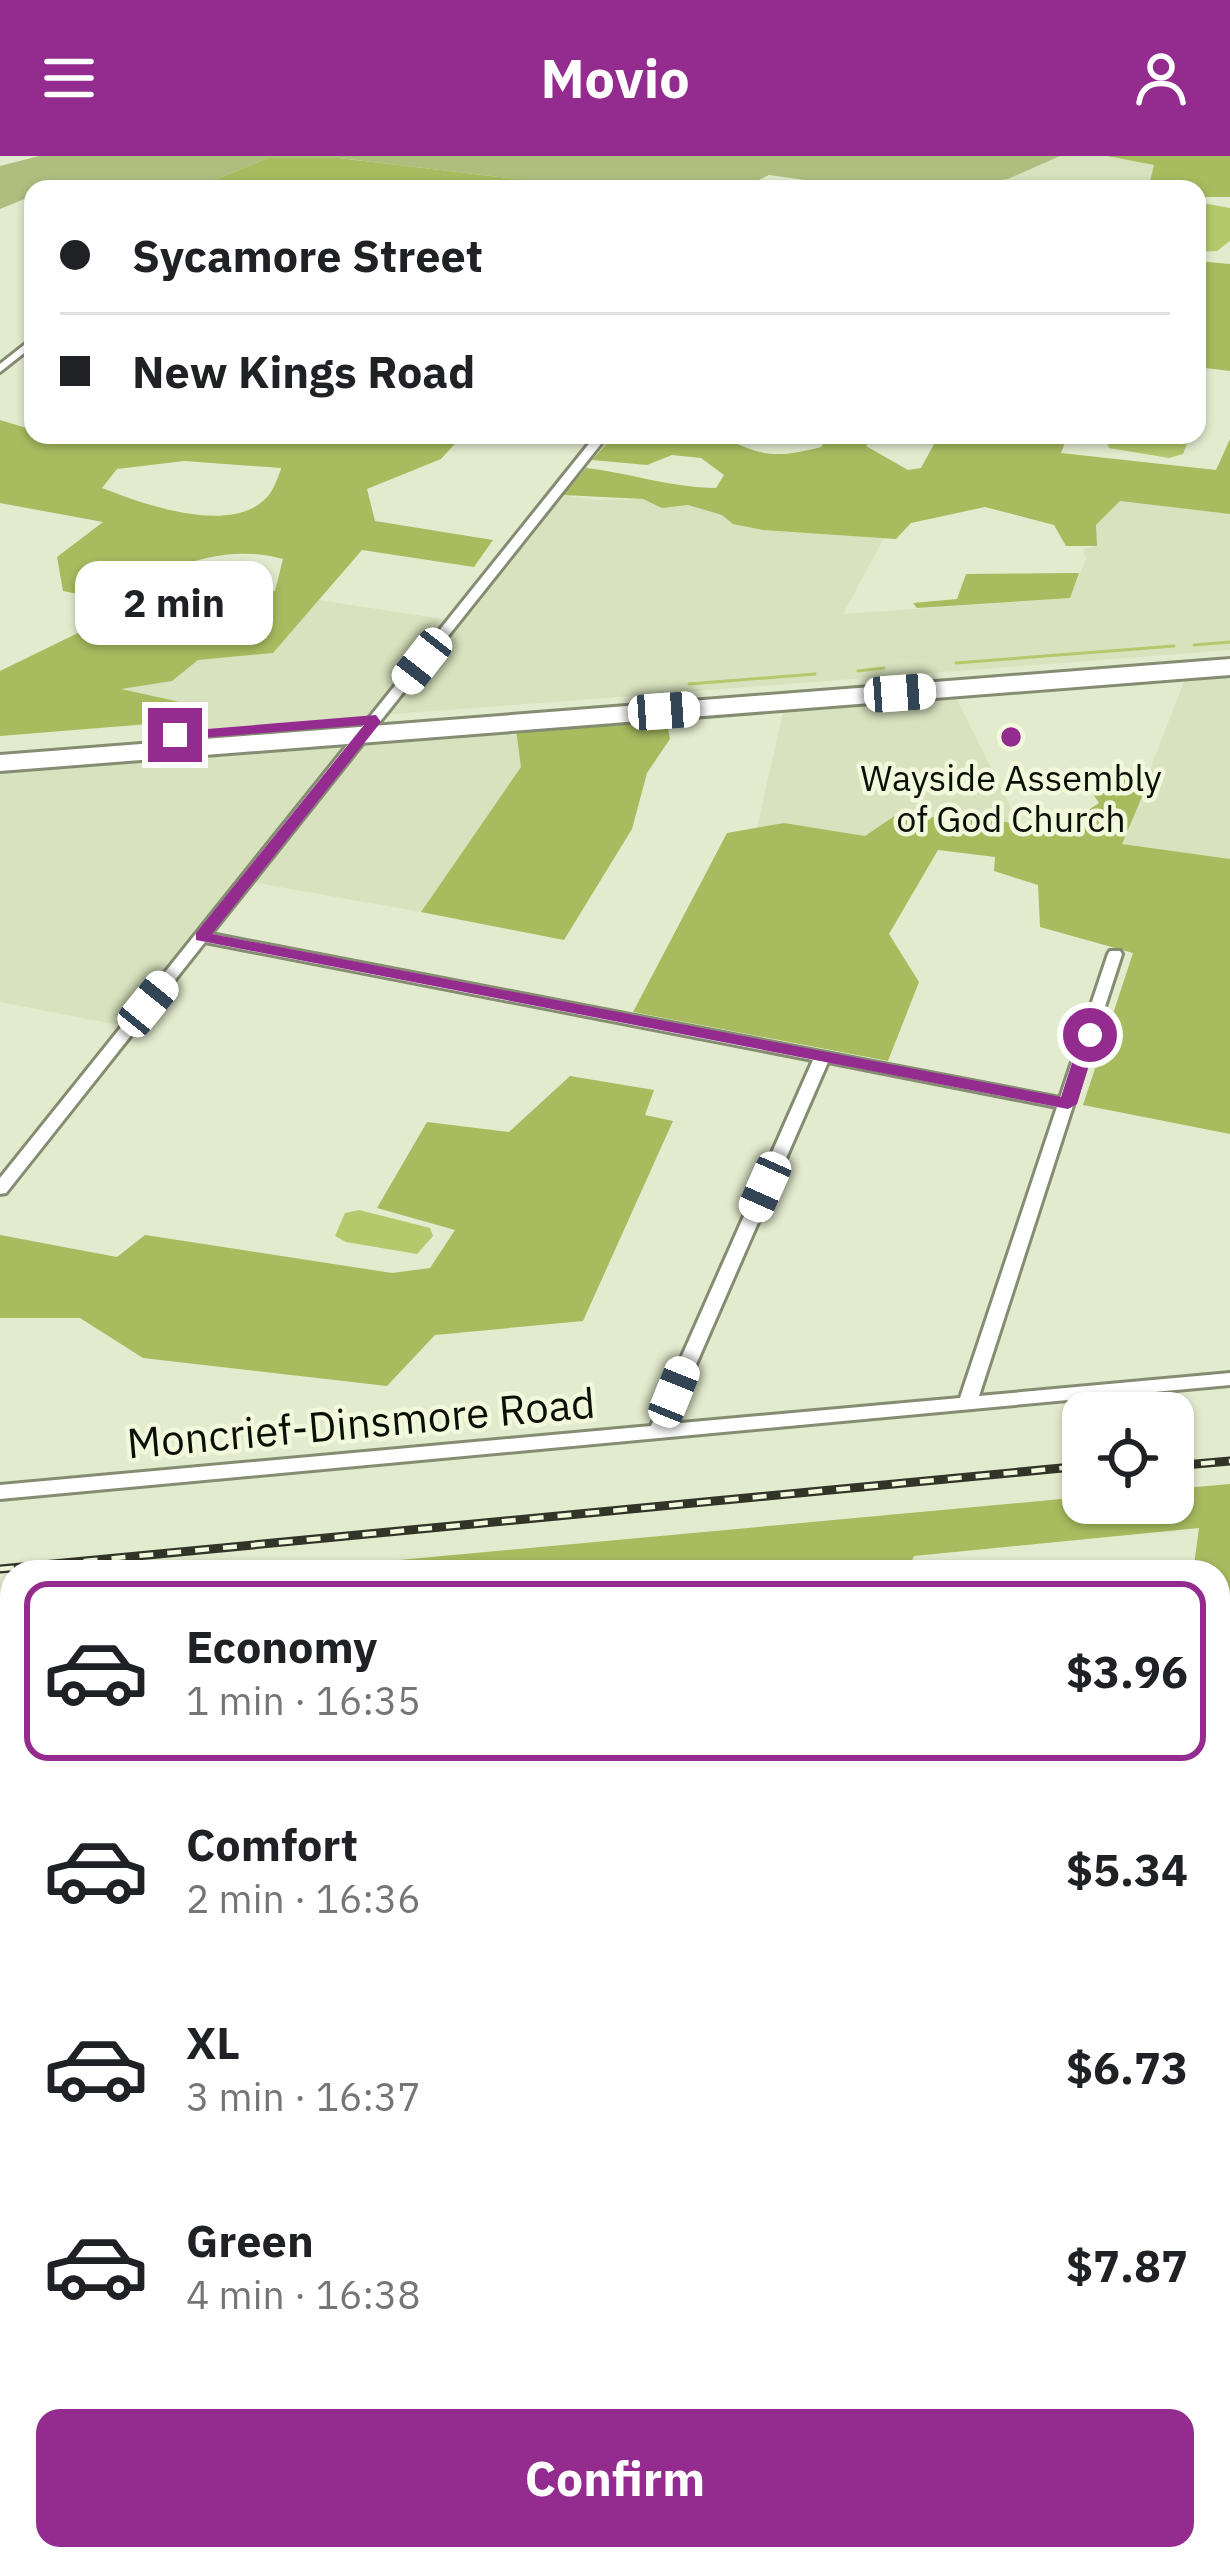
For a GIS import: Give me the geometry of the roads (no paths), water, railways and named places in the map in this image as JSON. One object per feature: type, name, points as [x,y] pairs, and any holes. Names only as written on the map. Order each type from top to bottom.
[{"type":"highway","points":[[0,749],[370,727],[855,689],[1230,653]]},
{"type":"highway","points":[[855,689],[1230,667]]},
{"type":"highway","points":[[0,764],[370,727]]},
{"type":"street","points":[[0,1189],[595,444]]},
{"type":"street","points":[[202,937],[1068,1104]]},
{"type":"street","points":[[967,1404],[1115,954]]},
{"type":"street","points":[[657,1433],[823,1057]]},
{"type":"street","name":"Moncrief-Dinsmore Road","points":[[0,1492],[1230,1379]]},
{"type":"waterway","points":[[1194,645],[1230,642]]},
{"type":"waterway","points":[[956,663],[1174,646]]},
{"type":"waterway","points":[[858,671],[884,668]]},
{"type":"waterway","points":[[689,684],[815,674]]},
{"type":"railway","points":[[1194,1464],[1230,1461]]},
{"type":"railway","points":[[95,1560],[1062,1468]]},
{"type":"place","name":"Wayside Assembly of God Church","points":[[1011,737]]}]
